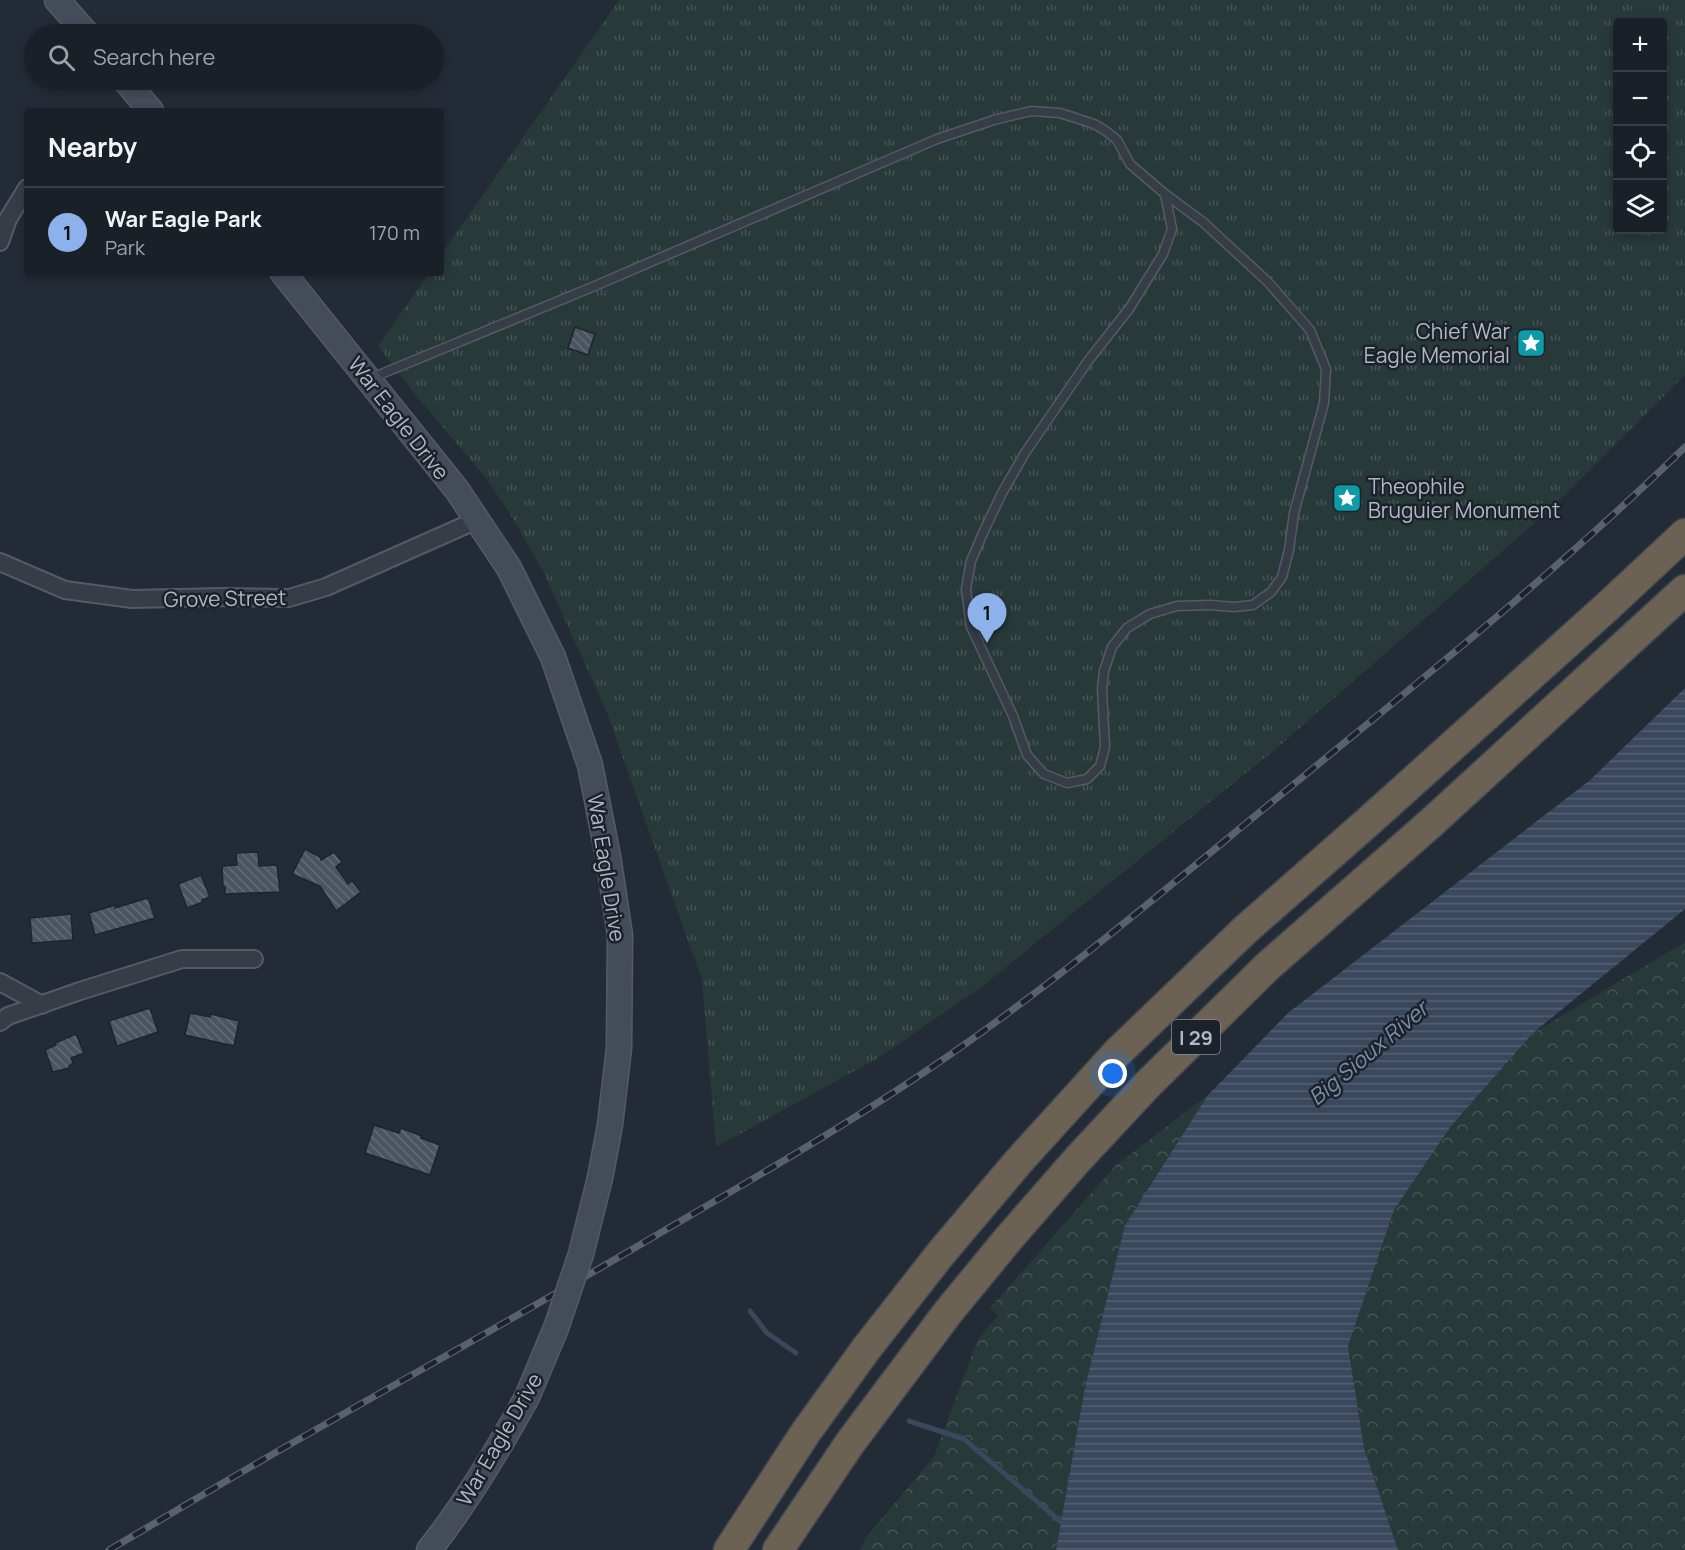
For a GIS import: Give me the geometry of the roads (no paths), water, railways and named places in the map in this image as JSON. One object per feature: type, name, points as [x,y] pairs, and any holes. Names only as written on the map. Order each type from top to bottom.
[{"type":"highway","name":"I 29","points":[[729,1550],[806,1432],[866,1349],[942,1252],[1019,1161],[1117,1053],[1245,930],[1608,606],[1685,534]]},
{"type":"highway","name":"I 29","points":[[778,1550],[850,1443],[949,1311],[1032,1212],[1147,1085],[1268,966],[1431,823],[1685,590]]},
{"type":"main road","points":[[57,0],[78,24]]},
{"type":"main road","points":[[134,90],[149,108]]},
{"type":"main road","name":"War Eagle Drive","points":[[285,276],[457,490],[509,568],[552,657],[590,765],[606,844],[620,934],[619,1048],[610,1125],[600,1178],[581,1254],[556,1328],[527,1397],[490,1462],[429,1550]]},
{"type":"street","points":[[0,242],[8,219],[24,193]]},
{"type":"street","name":"Grove Street","points":[[0,562],[65,590],[132,600],[223,597],[289,598],[326,587],[477,520]]},
{"type":"street","points":[[0,1022],[8,1016],[80,991],[182,959],[254,959]]},
{"type":"street","points":[[0,982],[42,1005]]},
{"type":"lane","points":[[369,379],[590,288],[937,139],[994,120],[1031,111],[1060,113],[1094,124],[1117,140],[1130,164],[1203,222],[1268,282],[1310,330],[1326,369],[1324,403],[1294,513],[1289,550],[1282,577],[1271,592],[1253,605],[1177,606],[1150,614],[1127,628],[1112,647],[1104,671],[1102,689],[1105,747],[1100,766],[1087,779],[1067,783],[1044,774],[1027,755],[1013,717],[971,627],[966,589],[971,561],[983,533],[1025,453],[1088,361],[1129,309],[1163,254],[1172,229],[1165,194]]},
{"type":"water","name":"Big Sioux River","points":[[1685,688],[1685,909],[1533,1033],[1451,1126],[1394,1210],[1348,1346],[1364,1448],[1398,1550],[1056,1550],[1085,1387],[1125,1225],[1208,1095],[1288,1013],[1589,781]]},
{"type":"waterway","points":[[750,1311],[767,1333],[796,1353]]},
{"type":"waterway","points":[[909,1421],[964,1439],[1061,1522]]},
{"type":"railway","points":[[109,1550],[812,1144],[955,1051],[1053,980],[1440,664],[1540,580],[1685,447]]},
{"type":"place","name":"Chief War Eagle Memorial","points":[[1531,343]]},
{"type":"place","name":"Theophile Bruguier Monument","points":[[1347,498]]},
{"type":"place","name":"War Eagle Park","points":[[987,643]]}]
